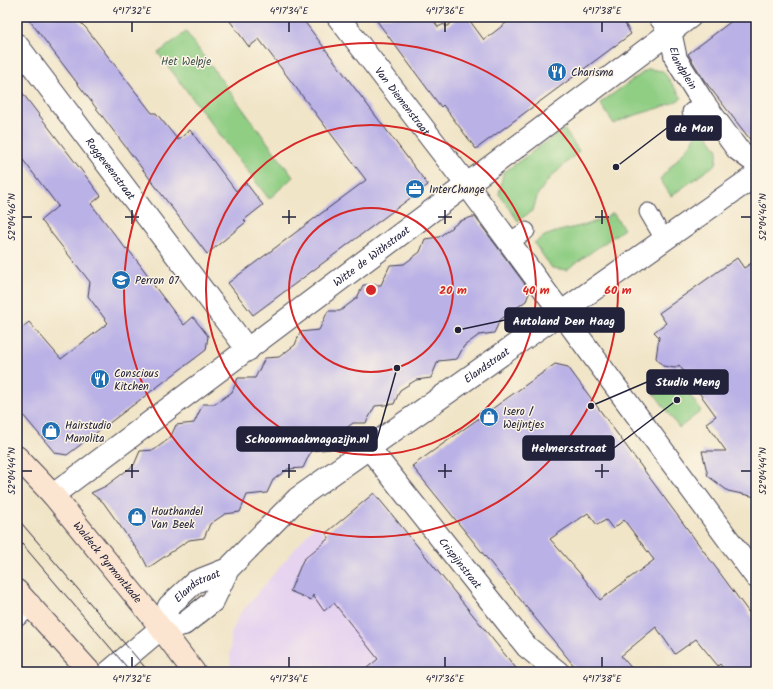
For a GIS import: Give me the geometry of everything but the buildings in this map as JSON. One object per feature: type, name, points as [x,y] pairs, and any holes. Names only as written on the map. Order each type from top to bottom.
[{"type":"main road","name":"Waldeck Pyrmontkade","points":[[21,462],[53,495],[194,672]]},
{"type":"main road","points":[[21,604],[90,672]]},
{"type":"street","name":"Van Diemenstraat","points":[[338,17],[467,185]]},
{"type":"street","name":"Witte de Withstraat","points":[[53,495],[467,185],[578,110],[665,24],[690,17]]},
{"type":"street","name":"Elandplein","points":[[665,24],[676,59],[697,107],[737,149],[756,163]]},
{"type":"street","name":"Roggeveenstraat","points":[[17,45],[248,350]]},
{"type":"street","name":"Elandstraat","points":[[109,672],[160,629],[184,624],[213,601],[228,569],[298,498],[756,175]]},
{"type":"street","points":[[467,185],[517,237],[562,313],[756,577]]},
{"type":"street","points":[[648,212],[664,239]]},
{"type":"street","name":"Crispijnstraat","points":[[370,448],[527,647],[558,672]]},
{"type":"shaded area","points":[[316,524],[434,672],[233,672],[230,662],[231,634],[239,615]]},
{"type":"green space","name":"Het Welpje","points":[[186,32],[293,177],[269,199],[158,53]]},
{"type":"green space","points":[[648,69],[663,71],[682,98],[665,106],[614,124],[600,103]]},
{"type":"green space","points":[[701,126],[718,150],[716,164],[671,196],[660,179],[690,145]]},
{"type":"green space","points":[[564,129],[579,151],[549,179],[538,194],[533,210],[518,221],[499,194],[503,173]]},
{"type":"green space","points":[[613,213],[624,229],[566,270],[552,268],[534,243],[545,236],[589,224],[605,218]]},
{"type":"green space","points":[[675,373],[701,411],[679,428],[652,390]]},
{"type":"tram line","points":[[17,518],[149,672]]},
{"type":"tram line","points":[[17,538],[131,672]]},
{"type":"place","name":"Charisma","points":[[557,72]]},
{"type":"place","name":"de Man","points":[[616,167]]},
{"type":"place","name":"InterChange","points":[[415,189]]},
{"type":"place","name":"Perron 07","points":[[121,280]]},
{"type":"place","name":"Autoland Den Haag","points":[[458,330]]},
{"type":"place","name":"Schoonmaakmagazijn.nl","points":[[397,368]]},
{"type":"place","name":"Conscious Kitchen","points":[[100,379]]},
{"type":"place","name":"Helmersstraat","points":[[677,400]]},
{"type":"place","name":"Studio Meng","points":[[591,406]]},
{"type":"place","name":"Isero / Weijntjes","points":[[489,417]]},
{"type":"place","name":"Hairstudio Manolita","points":[[51,431]]},
{"type":"place","name":"Houthandel Van Beek","points":[[137,517]]}]
